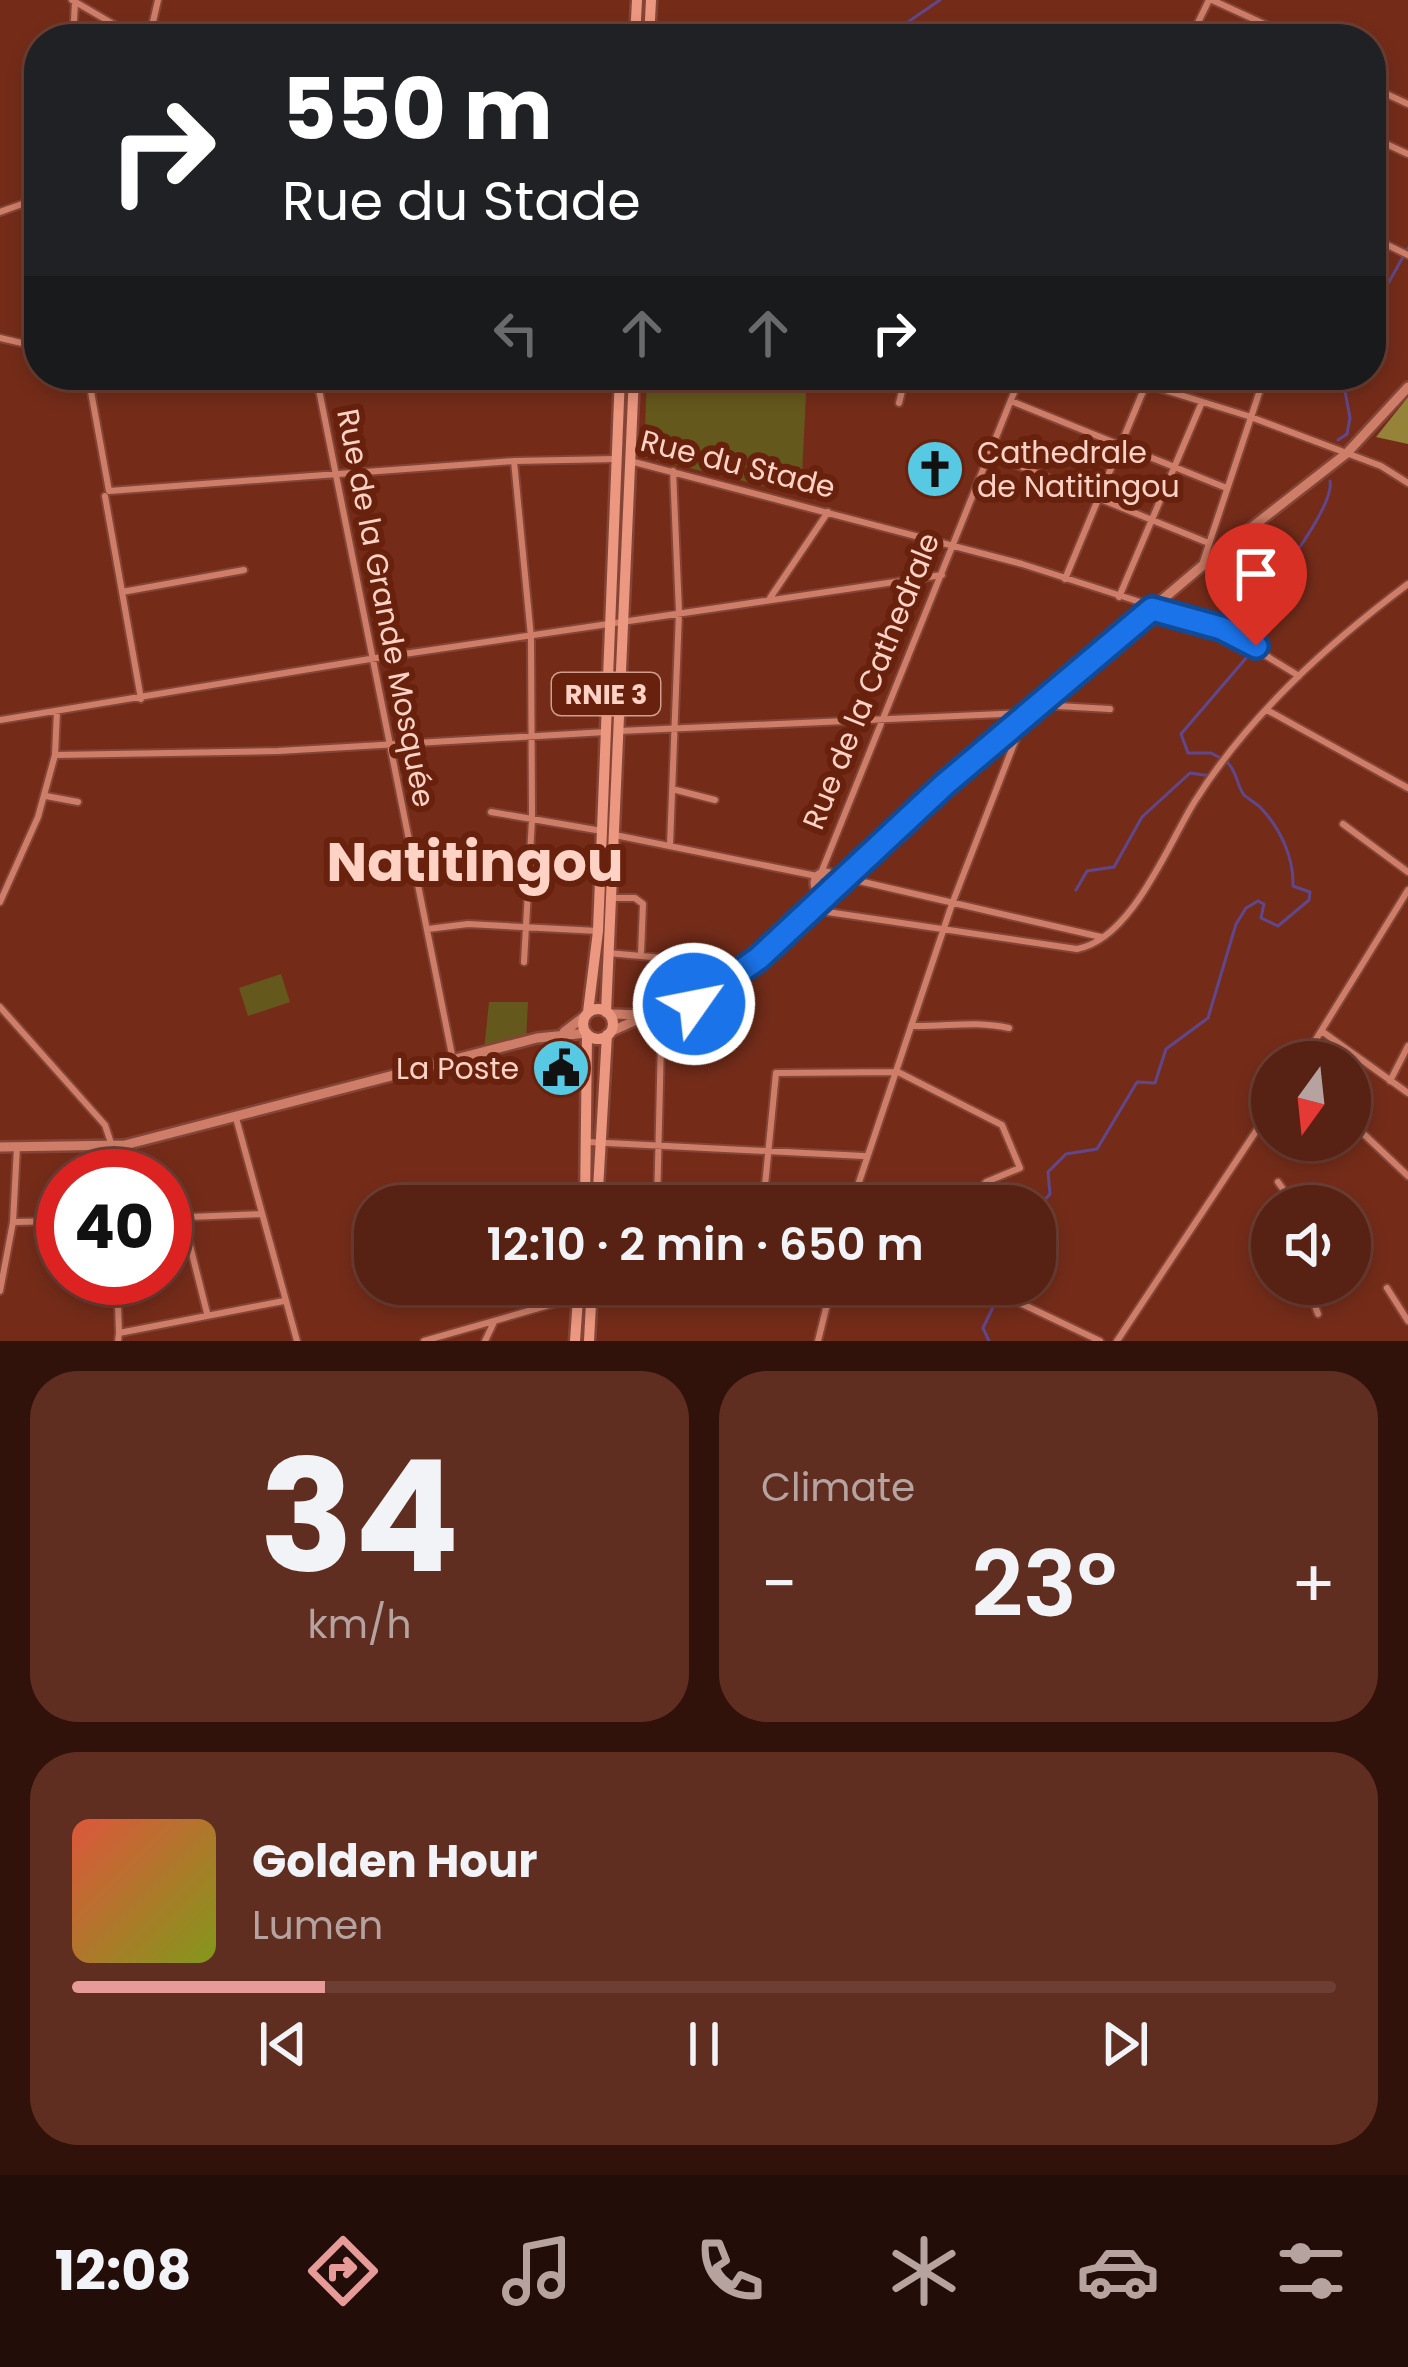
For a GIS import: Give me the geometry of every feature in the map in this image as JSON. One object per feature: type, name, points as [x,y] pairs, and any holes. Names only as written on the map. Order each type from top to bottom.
[{"type":"highway","name":"RNIE 3","points":[[596,1185],[587,1014],[623,622],[620,390]]},
{"type":"highway","name":"RNIE 3","points":[[612,732],[608,624],[632,390]]},
{"type":"highway","name":"RNIE 3","points":[[588,1185],[609,1033],[607,833]]},
{"type":"highway","points":[[587,1014],[608,1013]]},
{"type":"highway","points":[[587,1033],[609,1033]]},
{"type":"highway","points":[[575,1341],[582,1305]]},
{"type":"highway","points":[[586,1305],[589,1341]]},
{"type":"street","points":[[1210,0],[1264,24]]},
{"type":"street","points":[[74,1],[113,24]]},
{"type":"street","points":[[608,1013],[662,1014],[721,988],[1027,715],[1202,566],[1347,453],[1408,387]]},
{"type":"street","name":"Rue du Stade","points":[[90,390],[109,491],[514,461],[622,460],[954,544],[1065,579],[1243,639],[1299,676]]},
{"type":"street","name":"Rue de la Grande Mosquée","points":[[319,390],[386,742],[454,1061]]},
{"type":"street","points":[[898,403],[902,390]]},
{"type":"street","name":"Rue de la Cathedrale","points":[[818,878],[1015,390]]},
{"type":"street","points":[[1065,579],[1144,390]]},
{"type":"street","points":[[1165,390],[1347,453],[1408,483]]},
{"type":"street","points":[[1202,566],[1205,542],[1259,390]]},
{"type":"street","points":[[1011,401],[1224,487]]},
{"type":"street","points":[[1119,599],[1202,402]]},
{"type":"street","points":[[991,454],[1205,542]]},
{"type":"street","points":[[514,461],[531,637],[532,819],[524,962]]},
{"type":"street","points":[[670,845],[676,790],[679,612],[670,492],[673,471]]},
{"type":"street","points":[[105,496],[141,699]]},
{"type":"street","points":[[770,600],[827,512]]},
{"type":"street","points":[[122,592],[244,570]]},
{"type":"street","points":[[0,720],[370,658],[942,575]]},
{"type":"street","points":[[802,915],[830,910],[1077,949],[1101,937],[1139,898],[1210,778],[1268,710],[1299,676],[1408,584]]},
{"type":"street","points":[[1040,705],[1110,709]]},
{"type":"street","points":[[1268,710],[1407,785]]},
{"type":"street","points":[[0,902],[46,796],[56,755],[57,711]]},
{"type":"street","points":[[56,755],[278,751],[883,717],[1027,715]]},
{"type":"street","points":[[856,1185],[952,904],[1027,715]]},
{"type":"street","points":[[676,790],[715,800]]},
{"type":"street","points":[[46,796],[78,802]]},
{"type":"street","points":[[491,812],[818,878],[834,877],[831,889]]},
{"type":"street","points":[[1343,824],[1408,872]]},
{"type":"street","points":[[818,878],[831,889]]},
{"type":"street","points":[[802,915],[818,878]]},
{"type":"street","points":[[846,878],[1101,937]]},
{"type":"street","points":[[1317,1041],[1408,890]]},
{"type":"street","points":[[611,898],[641,900],[641,953]]},
{"type":"street","points":[[427,929],[524,926],[598,931]]},
{"type":"street","points":[[608,953],[663,956],[657,1185]]},
{"type":"street","points":[[0,1007],[104,1125],[112,1147]]},
{"type":"street","points":[[564,1032],[587,1014]]},
{"type":"street","points":[[609,1033],[644,1016]]},
{"type":"street","points":[[911,1026],[957,1027],[974,1020],[1009,1028]]},
{"type":"street","points":[[0,1147],[112,1147],[564,1032],[587,1033]]},
{"type":"street","points":[[1323,1032],[1408,1093]]},
{"type":"street","points":[[1390,1082],[1408,1046]]},
{"type":"street","points":[[765,1185],[776,1073],[898,1072],[1003,1125],[1020,1168],[984,1185]]},
{"type":"street","points":[[236,1114],[297,1341]]},
{"type":"street","points":[[1117,1341],[1251,1139]]},
{"type":"street","points":[[1371,1140],[1408,1176]]},
{"type":"street","points":[[594,1143],[864,1156]]},
{"type":"street","points":[[0,1292],[13,1222],[17,1147]]},
{"type":"street","points":[[192,1218],[262,1214]]},
{"type":"street","points":[[13,1222],[36,1222]]},
{"type":"street","points":[[192,1256],[207,1313]]},
{"type":"street","points":[[1387,1288],[1408,1321]]},
{"type":"street","points":[[117,1305],[118,1337],[207,1313],[284,1301]]},
{"type":"street","points":[[424,1341],[541,1305]]},
{"type":"street","points":[[818,1341],[827,1305]]},
{"type":"street","points":[[1020,1305],[1082,1337],[1100,1341]]},
{"type":"street","points":[[1315,1305],[1318,1314]]},
{"type":"street","points":[[485,1341],[494,1322]]},
{"type":"shaded area","points":[[646,390],[806,390],[801,495],[644,457]]},
{"type":"shaded area","points":[[1408,397],[1408,444],[1376,437]]},
{"type":"shaded area","points":[[281,974],[290,1002],[248,1016],[239,988]]},
{"type":"shaded area","points":[[489,1002],[528,1002],[526,1040],[484,1051]]},
{"type":"waterway","points":[[905,24],[940,0]]},
{"type":"waterway","points":[[1386,287],[1408,248]]},
{"type":"waterway","points":[[1338,440],[1347,434],[1350,418],[1345,390]]},
{"type":"waterway","points":[[1224,760],[1211,753],[1188,753],[1181,734],[1247,657],[1277,610],[1279,603],[1267,593],[1316,521],[1330,481]]},
{"type":"waterway","points":[[1049,1185],[1048,1172],[1066,1154],[1097,1149],[1137,1082],[1155,1083],[1166,1049],[1208,1018],[1236,924],[1246,908],[1258,901],[1264,904],[1261,918],[1278,926],[1309,900],[1310,892],[1293,886],[1288,854],[1274,824],[1244,795],[1227,762]]},
{"type":"waterway","points":[[1076,890],[1087,871],[1114,867],[1142,817],[1190,773],[1211,776]]},
{"type":"waterway","points":[[989,1341],[983,1328],[994,1305]]},
{"type":"place","name":"Cathedrale de Natitingou","points":[[935,469]]},
{"type":"place","name":"La Poste","points":[[561,1068]]},
{"type":"district","name":"Natitingou","points":[[475,862]]},
{"type":"route","points":[[694,1004],[773,946],[944,785],[1152,609],[1221,628],[1256,646]]}]
